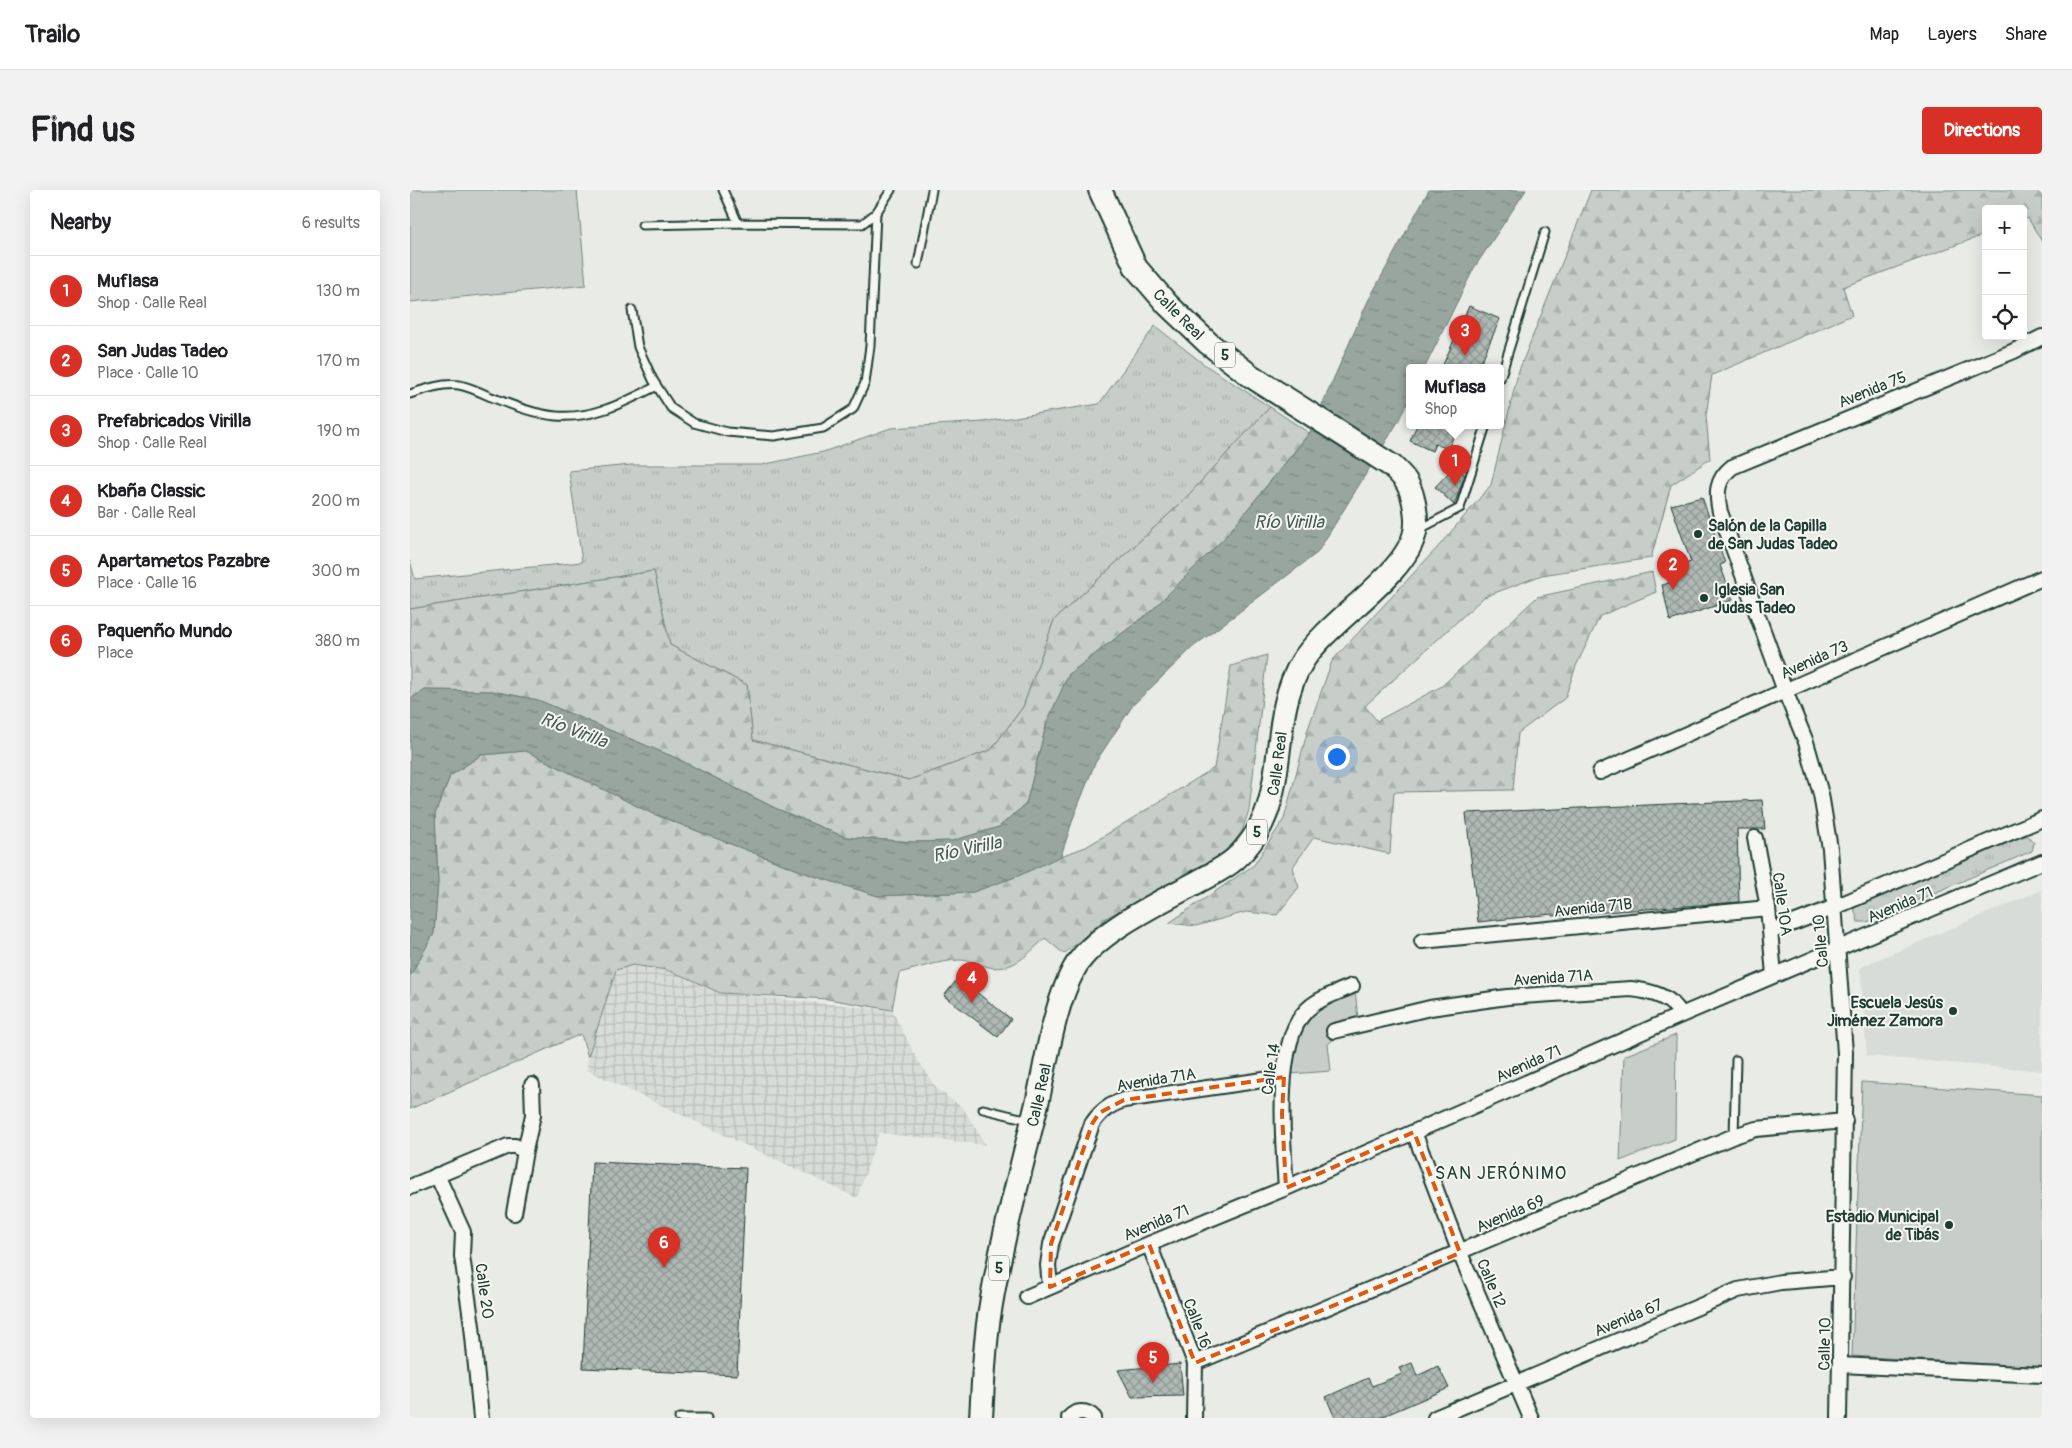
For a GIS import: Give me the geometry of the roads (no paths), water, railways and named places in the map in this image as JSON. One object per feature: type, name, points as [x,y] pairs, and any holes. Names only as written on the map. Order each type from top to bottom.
[{"type":"main road","name":"Calle Real","points":[[981,1418],[989,1318],[1001,1254],[1057,1016],[1075,968],[1097,943],[1136,916],[1234,860],[1253,838],[1269,809],[1274,790],[1289,691],[1302,662],[1339,619],[1388,575],[1409,548],[1415,532],[1415,512],[1407,483],[1392,466],[1251,376],[1208,343],[1168,306],[1136,268],[1100,190]]},
{"type":"street","name":"Avenida 75","points":[[1720,480],[1732,466],[2014,351],[2042,337]]},
{"type":"street","name":"Calle 10","points":[[1720,480],[1717,498],[1720,512],[1785,691],[1806,742],[1820,794],[1830,849],[1845,1053],[1843,1277],[1839,1418]]},
{"type":"street","name":"Avenida 73","points":[[1600,772],[2042,578]]},
{"type":"street","name":"Avenida 71","points":[[1770,932],[2041,823]]},
{"type":"street","name":"Calle 10A","points":[[1755,838],[1768,908],[1774,975]]},
{"type":"street","name":"Avenida 71","points":[[1027,1297],[1149,1244],[1286,1188],[1681,1015],[2042,862]]},
{"type":"street","name":"Avenida 71B","points":[[1422,941],[1768,908]]},
{"type":"street","name":"Calle 14","points":[[1286,1188],[1282,1114],[1284,1077],[1292,1036],[1304,1012],[1312,1005],[1352,986]]},
{"type":"street","name":"Avenida 71A","points":[[1334,1031],[1430,1008],[1507,997],[1631,989],[1645,990],[1658,994],[1672,1004],[1681,1015]]},
{"type":"street","name":"Avenida 71A","points":[[1050,1287],[1048,1265],[1051,1244],[1092,1124],[1099,1112],[1111,1104],[1124,1100],[1284,1077]]},
{"type":"street","points":[[514,1212],[533,1115],[532,1085]]},
{"type":"street","name":"Avenida 69","points":[[1195,1363],[1734,1136],[1756,1129],[1845,1121]]},
{"type":"street","name":"Calle 12","points":[[1414,1132],[1460,1253],[1530,1418]]},
{"type":"street","points":[[410,1187],[508,1146],[514,1146],[525,1151]]},
{"type":"street","name":"Calle 20","points":[[436,1175],[463,1232],[462,1256],[472,1326],[481,1418]]},
{"type":"street","name":"Calle 16","points":[[1149,1244],[1195,1363],[1194,1418]]},
{"type":"street","name":"Avenida 67","points":[[1435,1418],[1738,1290],[1781,1282],[1843,1277]]},
{"type":"street","points":[[1841,1365],[2042,1375]]},
{"type":"street","points":[[1069,1418],[1073,1414],[1081,1412],[1088,1412],[1094,1418]]},
{"type":"lane","points":[[723,190],[738,223]]},
{"type":"lane","points":[[642,226],[738,223],[862,224],[876,213],[891,190]]},
{"type":"lane","points":[[918,264],[932,190]]},
{"type":"lane","points":[[632,310],[638,347],[657,386],[671,408],[694,423],[727,432],[774,436],[823,428],[853,409],[865,383],[870,346],[876,213]]},
{"type":"lane","points":[[1504,366],[1545,232]]},
{"type":"lane","points":[[410,394],[430,388],[457,385],[470,388],[519,408],[556,416],[587,415],[615,407],[657,386]]},
{"type":"lane","points":[[1415,532],[1460,508],[1485,429]]},
{"type":"lane","points":[[1734,1136],[1736,1060]]},
{"type":"lane","points":[[983,1109],[1032,1120]]},
{"type":"lane","points":[[679,1418],[707,1418]]},
{"type":"water","name":"Río Virilla","points":[[1429,190],[1526,190],[1474,268],[1426,364],[1406,364],[1406,406],[1317,553],[1193,647],[1133,705],[1095,763],[1074,816],[1061,856],[1018,876],[973,892],[878,896],[811,875],[651,813],[526,751],[481,755],[450,776],[435,814],[438,882],[434,933],[410,976],[410,699],[425,690],[492,691],[538,700],[676,758],[775,808],[845,837],[914,842],[952,841],[999,827],[1026,804],[1047,722],[1069,674],[1150,612],[1226,536],[1309,434],[1368,301]]},
{"type":"place","name":"Prefabricados Virilla","points":[[1465,356]]},
{"type":"place","name":"Muflasa","points":[[1455,486]]},
{"type":"place","name":"Salón de la Capilla de San Judas Tadeo","points":[[1698,534]]},
{"type":"place","name":"San Judas Tadeo","points":[[1673,590]]},
{"type":"place","name":"Iglesia San Judas Tadeo","points":[[1704,598]]},
{"type":"place","name":"Kbaña Classic","points":[[972,1003]]},
{"type":"place","name":"Escuela Jesús Jiménez Zamora","points":[[1953,1011]]},
{"type":"place","name":"Estadio Municipal de Tibás","points":[[1949,1225]]},
{"type":"place","name":"Paquenño Mundo","points":[[664,1268]]},
{"type":"place","name":"Apartametos Pazabre","points":[[1153,1383]]},
{"type":"district","name":"SAN JERÓNIMO","points":[[1501,1173]]}]
